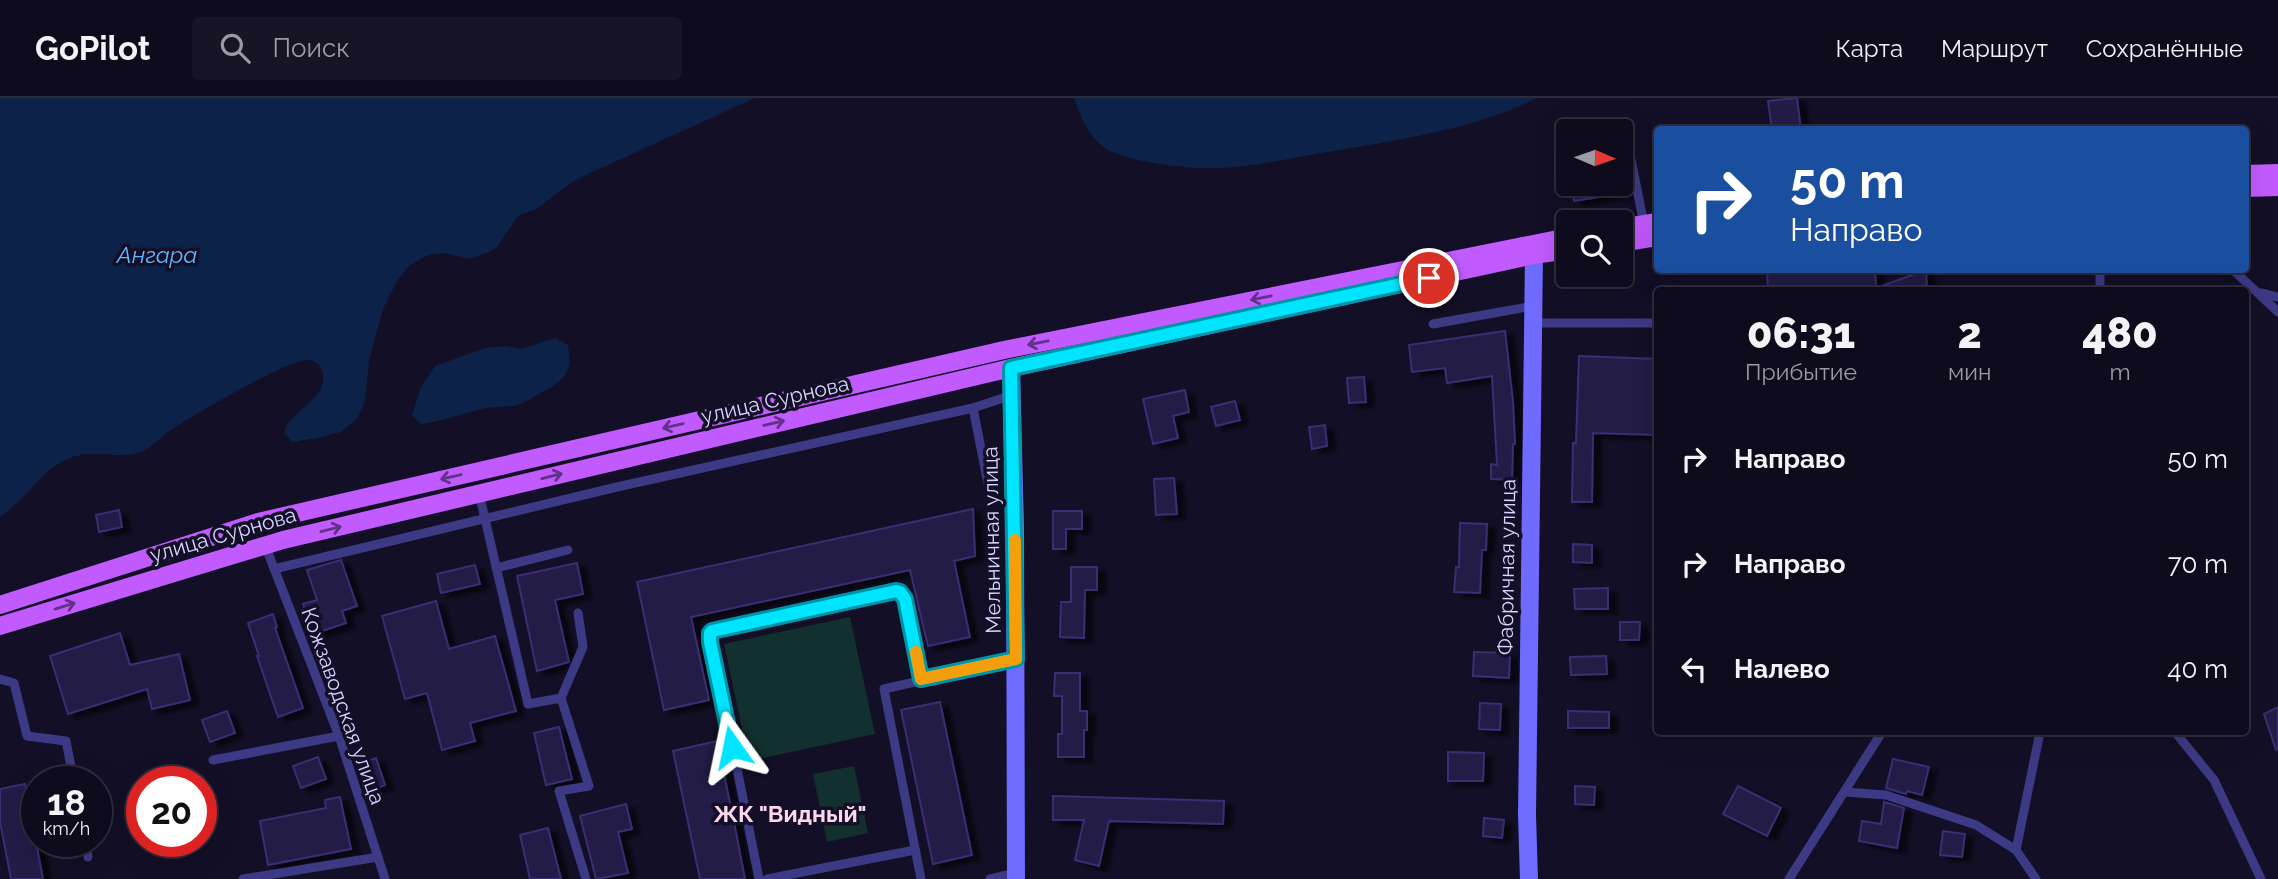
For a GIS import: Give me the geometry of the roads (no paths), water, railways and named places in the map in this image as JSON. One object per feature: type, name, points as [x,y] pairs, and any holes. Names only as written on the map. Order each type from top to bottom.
[{"type":"main road","points":[[2249,174],[2278,173]]},
{"type":"main road","points":[[2249,188],[2278,187]]},
{"type":"main road","points":[[1633,228],[1653,228]]},
{"type":"main road","points":[[1633,237],[1653,228]]},
{"type":"main road","name":"улица Сурнова","points":[[0,605],[258,522],[1004,349],[1556,239]]},
{"type":"main road","name":"улица Сурнова","points":[[0,626],[265,545],[479,493],[1011,368],[1556,252]]},
{"type":"street","name":"Фабричная улица","points":[[1529,879],[1527,815],[1534,255]]},
{"type":"street","name":"Мельничная улица","points":[[1011,368],[1016,659],[1016,876]]},
{"type":"lane","points":[[1633,162],[1653,228]]},
{"type":"lane","points":[[2236,273],[2278,312]]},
{"type":"lane","points":[[2259,293],[2278,297]]},
{"type":"lane","points":[[1433,324],[1533,315],[1654,323]]},
{"type":"lane","points":[[274,569],[973,408],[1012,395]]},
{"type":"lane","points":[[973,408],[990,494]]},
{"type":"lane","points":[[479,493],[528,705],[561,698]]},
{"type":"lane","name":"Кожзаводская улица","points":[[265,545],[340,736],[385,879]]},
{"type":"lane","points":[[496,568],[568,550]]},
{"type":"lane","points":[[759,879],[710,633],[900,592],[905,599],[921,679]]},
{"type":"lane","points":[[578,613],[583,647],[561,698],[589,786],[559,791],[586,879]]},
{"type":"lane","points":[[921,879],[884,691],[887,687],[1016,659]]},
{"type":"lane","points":[[0,679],[14,683],[27,736],[66,741],[71,766]]},
{"type":"lane","points":[[1789,879],[1880,735]]},
{"type":"lane","points":[[2016,850],[2039,735]]},
{"type":"lane","points":[[2177,735],[2214,780],[2261,879]]},
{"type":"lane","points":[[213,760],[340,736]]},
{"type":"lane","points":[[1845,793],[1886,796],[1976,825],[2016,850],[2036,879]]},
{"type":"lane","points":[[767,879],[915,850]]},
{"type":"lane","points":[[243,879],[378,857]]},
{"type":"lane","points":[[990,879],[1016,876]]},
{"type":"water","name":"Ангара","points":[[0,98],[755,98],[575,180],[536,209],[518,216],[496,248],[486,253],[470,259],[444,253],[434,254],[409,266],[397,281],[383,309],[369,361],[365,401],[357,419],[341,432],[292,442],[284,433],[294,417],[321,387],[323,378],[320,367],[316,362],[301,361],[271,373],[219,401],[141,452],[83,455],[63,461],[45,474],[0,517]]},
{"type":"water","points":[[1074,98],[1537,98],[1485,119],[1432,133],[1244,166],[1212,168],[1150,162],[1108,150],[1086,127]]},
{"type":"water","points":[[555,338],[568,345],[569,362],[566,374],[557,383],[528,401],[421,424],[412,415],[421,387],[435,366],[485,348],[506,346],[521,349]]},
{"type":"district","name":"ЖК \"Видный\"","points":[[790,814]]}]
